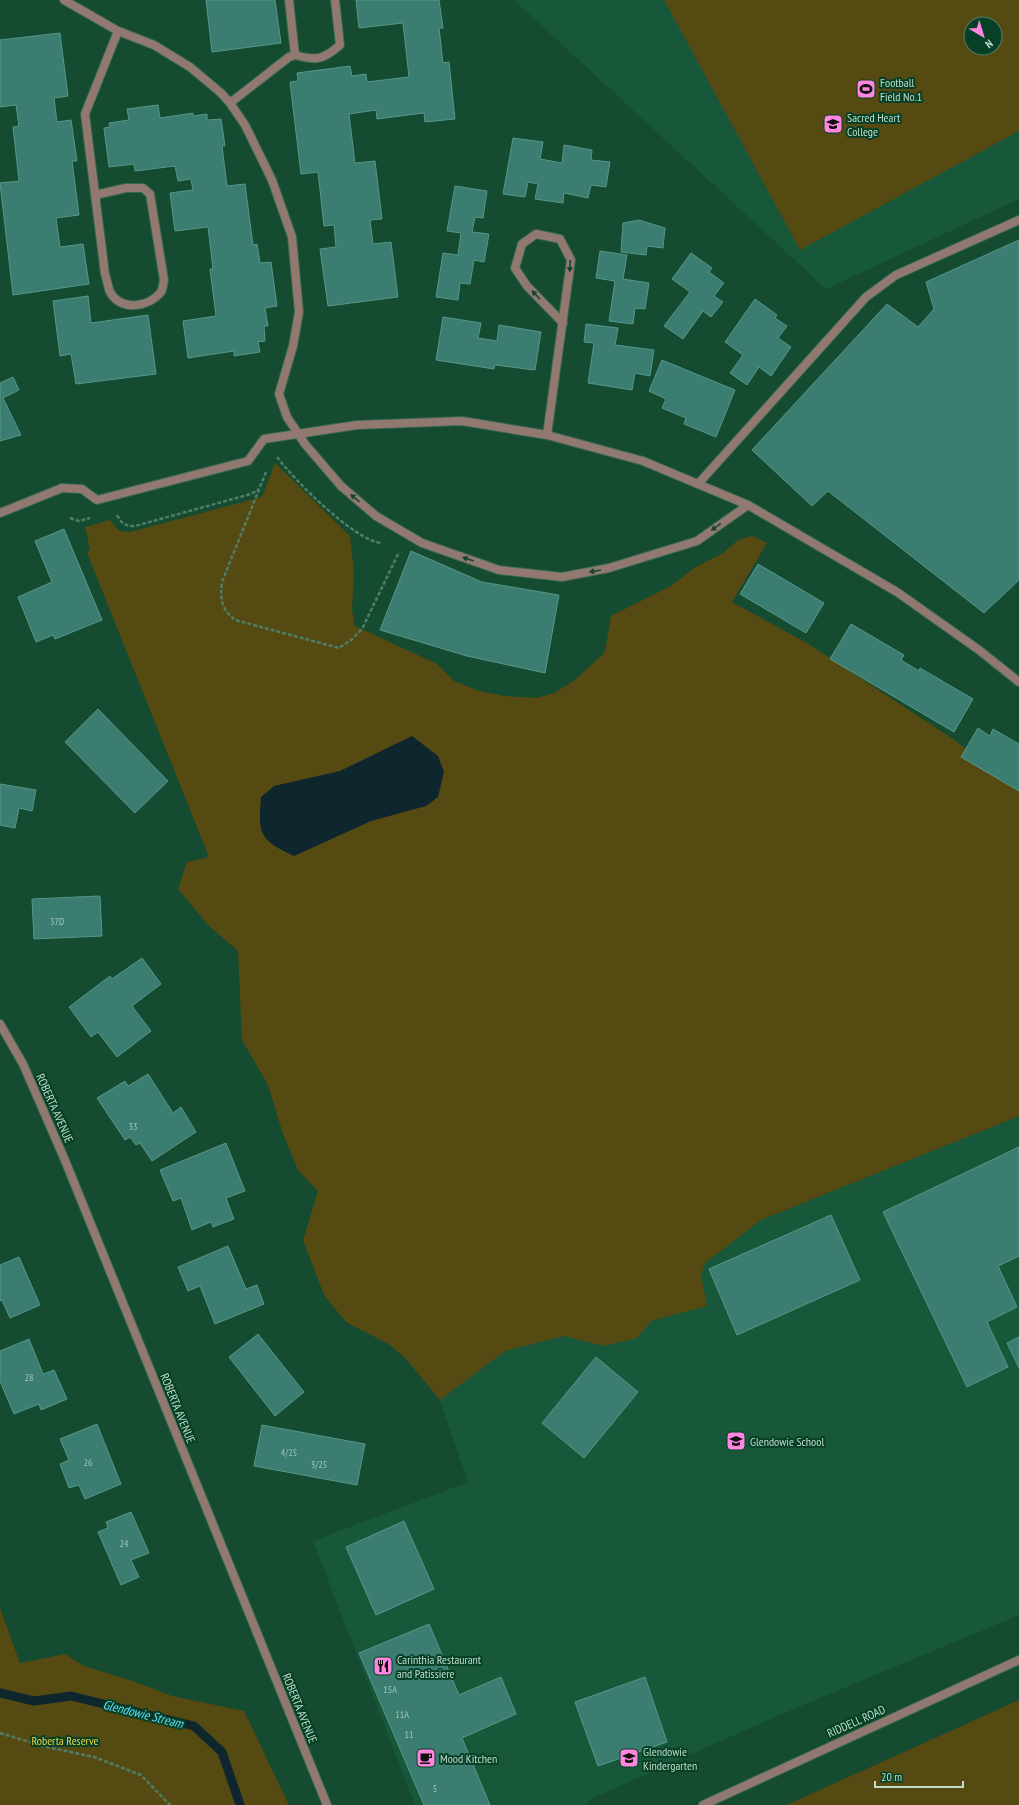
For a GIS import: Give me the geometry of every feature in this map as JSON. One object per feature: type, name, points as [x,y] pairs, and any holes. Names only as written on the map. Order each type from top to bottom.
[{"type":"street","points":[[64,0],[118,31],[154,45],[190,67],[230,103],[244,125],[272,180],[292,237],[299,312],[293,346],[280,394],[287,417],[298,435],[341,486],[376,516],[422,544],[499,570],[562,577],[609,568],[697,541],[748,505]]},
{"type":"street","points":[[288,0],[295,55]]},
{"type":"street","points":[[295,55],[311,59],[329,55],[340,45],[335,0]]},
{"type":"street","points":[[95,195],[126,188],[143,188],[150,194],[164,280],[162,291],[150,301],[137,306],[129,305],[119,301],[110,293],[105,274],[95,195],[85,114],[118,31]]},
{"type":"street","points":[[230,103],[295,55]]},
{"type":"street","points":[[698,484],[866,297],[896,275],[1019,220]]},
{"type":"street","points":[[547,436],[563,324],[571,260],[560,239],[536,234],[522,244],[515,268],[527,286],[563,324]]},
{"type":"street","points":[[0,513],[62,488],[82,489],[97,500],[248,461],[264,439],[298,435],[357,424],[462,421],[547,436],[643,461],[748,505],[897,592],[979,650],[1019,682]]},
{"type":"street","name":"ROBERTA AVENUE","points":[[0,1024],[23,1064],[64,1158],[326,1805]]},
{"type":"street","name":"RIDDELL ROAD","points":[[703,1805],[1019,1660]]},
{"type":"path","points":[[275,453],[282,463],[317,499],[359,535],[383,543]]},
{"type":"path","points":[[267,469],[222,582],[220,594],[225,612],[235,620],[340,648],[362,629],[402,545]]},
{"type":"path","points":[[115,511],[121,523],[126,526],[135,526],[251,494],[260,489]]},
{"type":"path","points":[[70,518],[79,521],[93,517]]},
{"type":"path","points":[[0,1733],[42,1746],[94,1757],[141,1775],[170,1805]]},
{"type":"shaded area","name":"Football Field No.1","points":[[514,0],[1019,0],[1019,199],[826,289]]},
{"type":"shaded area","name":"Glendowie School","points":[[1019,1116],[1019,1615],[777,1716],[591,1799],[586,1805],[415,1805],[313,1541],[468,1482],[424,1355]]},
{"type":"green space","name":"Football Field No.1","points":[[664,0],[1019,0],[1019,131],[800,250]]},
{"type":"green space","points":[[275,463],[350,536],[354,572],[352,610],[355,626],[437,664],[454,681],[479,691],[504,696],[537,698],[554,693],[575,680],[605,652],[611,616],[671,586],[694,568],[723,553],[738,540],[752,536],[767,543],[732,602],[807,643],[953,739],[1019,790],[1019,1116],[761,1220],[705,1263],[701,1275],[707,1306],[651,1321],[637,1338],[604,1346],[564,1336],[505,1351],[440,1400],[406,1359],[390,1345],[346,1322],[324,1295],[303,1240],[318,1191],[298,1170],[283,1134],[268,1085],[242,1040],[238,951],[209,926],[178,889],[187,862],[209,857],[87,553],[90,549],[85,527],[110,520],[119,531],[130,532],[262,497]]},
{"type":"green space","name":"Roberta Reserve","points":[[0,1608],[20,1663],[65,1654],[84,1666],[133,1681],[172,1696],[244,1711],[289,1805],[0,1805]]},
{"type":"green space","points":[[1019,1700],[1019,1805],[786,1805],[811,1794]]},
{"type":"water","points":[[412,736],[438,756],[444,772],[438,797],[426,806],[371,821],[294,856],[267,840],[261,828],[261,797],[274,786],[340,771]]},
{"type":"building","points":[[206,0],[275,0],[281,43],[212,52]]},
{"type":"building","points":[[356,0],[439,0],[443,28],[439,28],[443,63],[449,62],[455,119],[425,122],[424,113],[377,119],[376,110],[349,114],[355,163],[375,161],[382,219],[370,220],[373,244],[391,242],[398,297],[328,306],[320,249],[336,247],[334,225],[324,226],[318,172],[301,174],[290,82],[298,81],[297,73],[350,66],[352,76],[366,74],[367,82],[409,77],[403,23],[359,28]]},
{"type":"building","points":[[60,33],[68,96],[54,98],[57,122],[71,120],[77,161],[72,161],[79,215],[56,218],[60,247],[83,244],[89,284],[13,295],[0,183],[19,181],[13,127],[19,126],[16,105],[0,107],[0,40]]},
{"type":"building","points":[[158,105],[160,118],[193,113],[193,116],[207,114],[207,120],[221,119],[225,146],[222,146],[227,186],[245,184],[253,245],[257,244],[260,263],[271,262],[277,306],[265,308],[268,326],[264,326],[265,341],[258,342],[260,352],[234,356],[234,351],[188,358],[183,321],[216,316],[210,269],[213,269],[208,227],[175,231],[170,193],[193,190],[191,179],[178,181],[175,166],[135,171],[134,164],[109,167],[104,128],[110,127],[109,123],[129,120],[127,109]]},
{"type":"building","points":[[513,138],[543,142],[540,159],[562,163],[564,145],[592,150],[591,160],[610,162],[606,187],[591,185],[588,198],[564,193],[563,203],[535,199],[538,184],[528,182],[525,197],[503,194]]},
{"type":"building","points":[[455,186],[487,191],[483,218],[475,217],[472,232],[489,234],[484,262],[474,260],[470,284],[460,283],[458,300],[436,297],[443,253],[458,255],[461,233],[447,231]]},
{"type":"building","points":[[639,220],[665,228],[663,248],[647,246],[646,255],[621,252],[623,223]]},
{"type":"building","points":[[1019,240],[1019,580],[984,613],[828,491],[812,506],[752,450],[887,304],[918,327],[934,309],[926,282]]},
{"type":"building","points":[[600,251],[627,255],[623,279],[649,283],[645,309],[635,308],[633,324],[609,321],[615,281],[596,278]]},
{"type":"building","points":[[691,253],[712,268],[709,272],[724,283],[714,296],[723,302],[711,317],[703,311],[683,339],[664,326],[690,292],[672,279]]},
{"type":"building","points":[[88,296],[91,323],[148,315],[156,374],[76,384],[71,354],[60,356],[53,301]]},
{"type":"building","points":[[755,299],[777,315],[775,318],[787,326],[778,338],[791,347],[771,376],[759,367],[747,385],[730,373],[743,355],[725,342]]},
{"type":"building","points":[[443,317],[481,323],[478,338],[497,341],[499,325],[541,332],[535,370],[495,365],[494,369],[436,360]]},
{"type":"building","points":[[586,324],[618,328],[615,345],[654,350],[650,376],[635,373],[632,390],[588,383],[594,343],[584,342]]},
{"type":"building","points":[[662,360],[735,390],[716,437],[684,424],[686,418],[662,408],[666,399],[649,391]]},
{"type":"building","points":[[13,377],[19,390],[3,398],[21,435],[0,441],[0,383]]},
{"type":"building","points":[[64,529],[102,620],[55,639],[53,635],[36,642],[18,597],[52,582],[35,541]]},
{"type":"building","points":[[411,551],[482,582],[559,595],[545,673],[467,656],[380,630]]},
{"type":"building","points":[[758,564],[824,603],[806,633],[740,594]]},
{"type":"building","points":[[851,624],[904,655],[901,660],[919,671],[920,668],[973,699],[954,732],[830,659]]},
{"type":"building","points":[[98,709],[168,781],[135,813],[65,742]]},
{"type":"building","points":[[978,728],[990,736],[993,729],[1019,744],[1019,791],[961,757]]},
{"type":"building","points":[[0,784],[36,790],[32,811],[19,808],[15,828],[0,825]]},
{"type":"building","points":[[100,896],[102,936],[34,939],[32,899]]},
{"type":"building","points":[[142,958],[161,984],[132,1006],[151,1031],[117,1057],[98,1032],[91,1037],[69,1007],[110,976],[112,979]]},
{"type":"building","points":[[148,1074],[173,1113],[181,1107],[196,1132],[152,1161],[140,1143],[136,1145],[130,1137],[125,1140],[97,1098],[125,1081],[128,1086]]},
{"type":"building","points":[[226,1143],[245,1191],[226,1198],[234,1219],[213,1227],[211,1222],[192,1230],[181,1198],[173,1201],[160,1170]]},
{"type":"building","points":[[1019,1147],[1019,1256],[998,1266],[1017,1307],[987,1322],[1008,1367],[967,1387],[883,1212]]},
{"type":"building","points":[[831,1215],[860,1280],[737,1335],[709,1269]]},
{"type":"building","points":[[228,1246],[246,1289],[257,1285],[264,1304],[215,1324],[200,1286],[188,1291],[178,1267]]},
{"type":"building","points":[[19,1257],[40,1305],[10,1318],[2,1300],[0,1301],[0,1265]]},
{"type":"building","points":[[258,1334],[304,1392],[275,1416],[229,1357]]},
{"type":"building","points":[[1019,1337],[1019,1368],[1007,1343]]},
{"type":"building","points":[[29,1339],[43,1374],[54,1370],[67,1399],[41,1410],[39,1404],[14,1414],[0,1381],[0,1351]]},
{"type":"building","points":[[596,1357],[638,1392],[584,1458],[542,1423]]},
{"type":"building","points":[[97,1424],[121,1484],[85,1499],[79,1485],[69,1488],[60,1464],[69,1460],[60,1439]]},
{"type":"building","points":[[262,1425],[365,1444],[357,1485],[254,1466]]},
{"type":"building","points":[[131,1512],[149,1553],[131,1560],[139,1577],[121,1585],[98,1532],[108,1528],[106,1522]]},
{"type":"building","points":[[404,1521],[434,1589],[376,1615],[346,1547]]},
{"type":"building","points":[[429,1624],[459,1695],[501,1677],[516,1714],[462,1738],[490,1805],[424,1805],[359,1653]]},
{"type":"building","points":[[645,1677],[667,1742],[598,1766],[575,1702]]},
{"type":"waterway","name":"Glendowie Stream","points":[[0,1693],[34,1701],[71,1696],[194,1726],[222,1752],[240,1805]]},
{"type":"place","name":"Football Field No.1","points":[[866,89]]},
{"type":"place","name":"Sacred Heart College","points":[[833,124]]},
{"type":"place","name":"Glendowie School","points":[[736,1441]]},
{"type":"place","name":"Carinthia Restaurant and Patissiere","points":[[383,1666]]},
{"type":"place","name":"Mood Kitchen","points":[[426,1758]]},
{"type":"place","name":"Glendowie Kindergarten","points":[[629,1758]]}]
